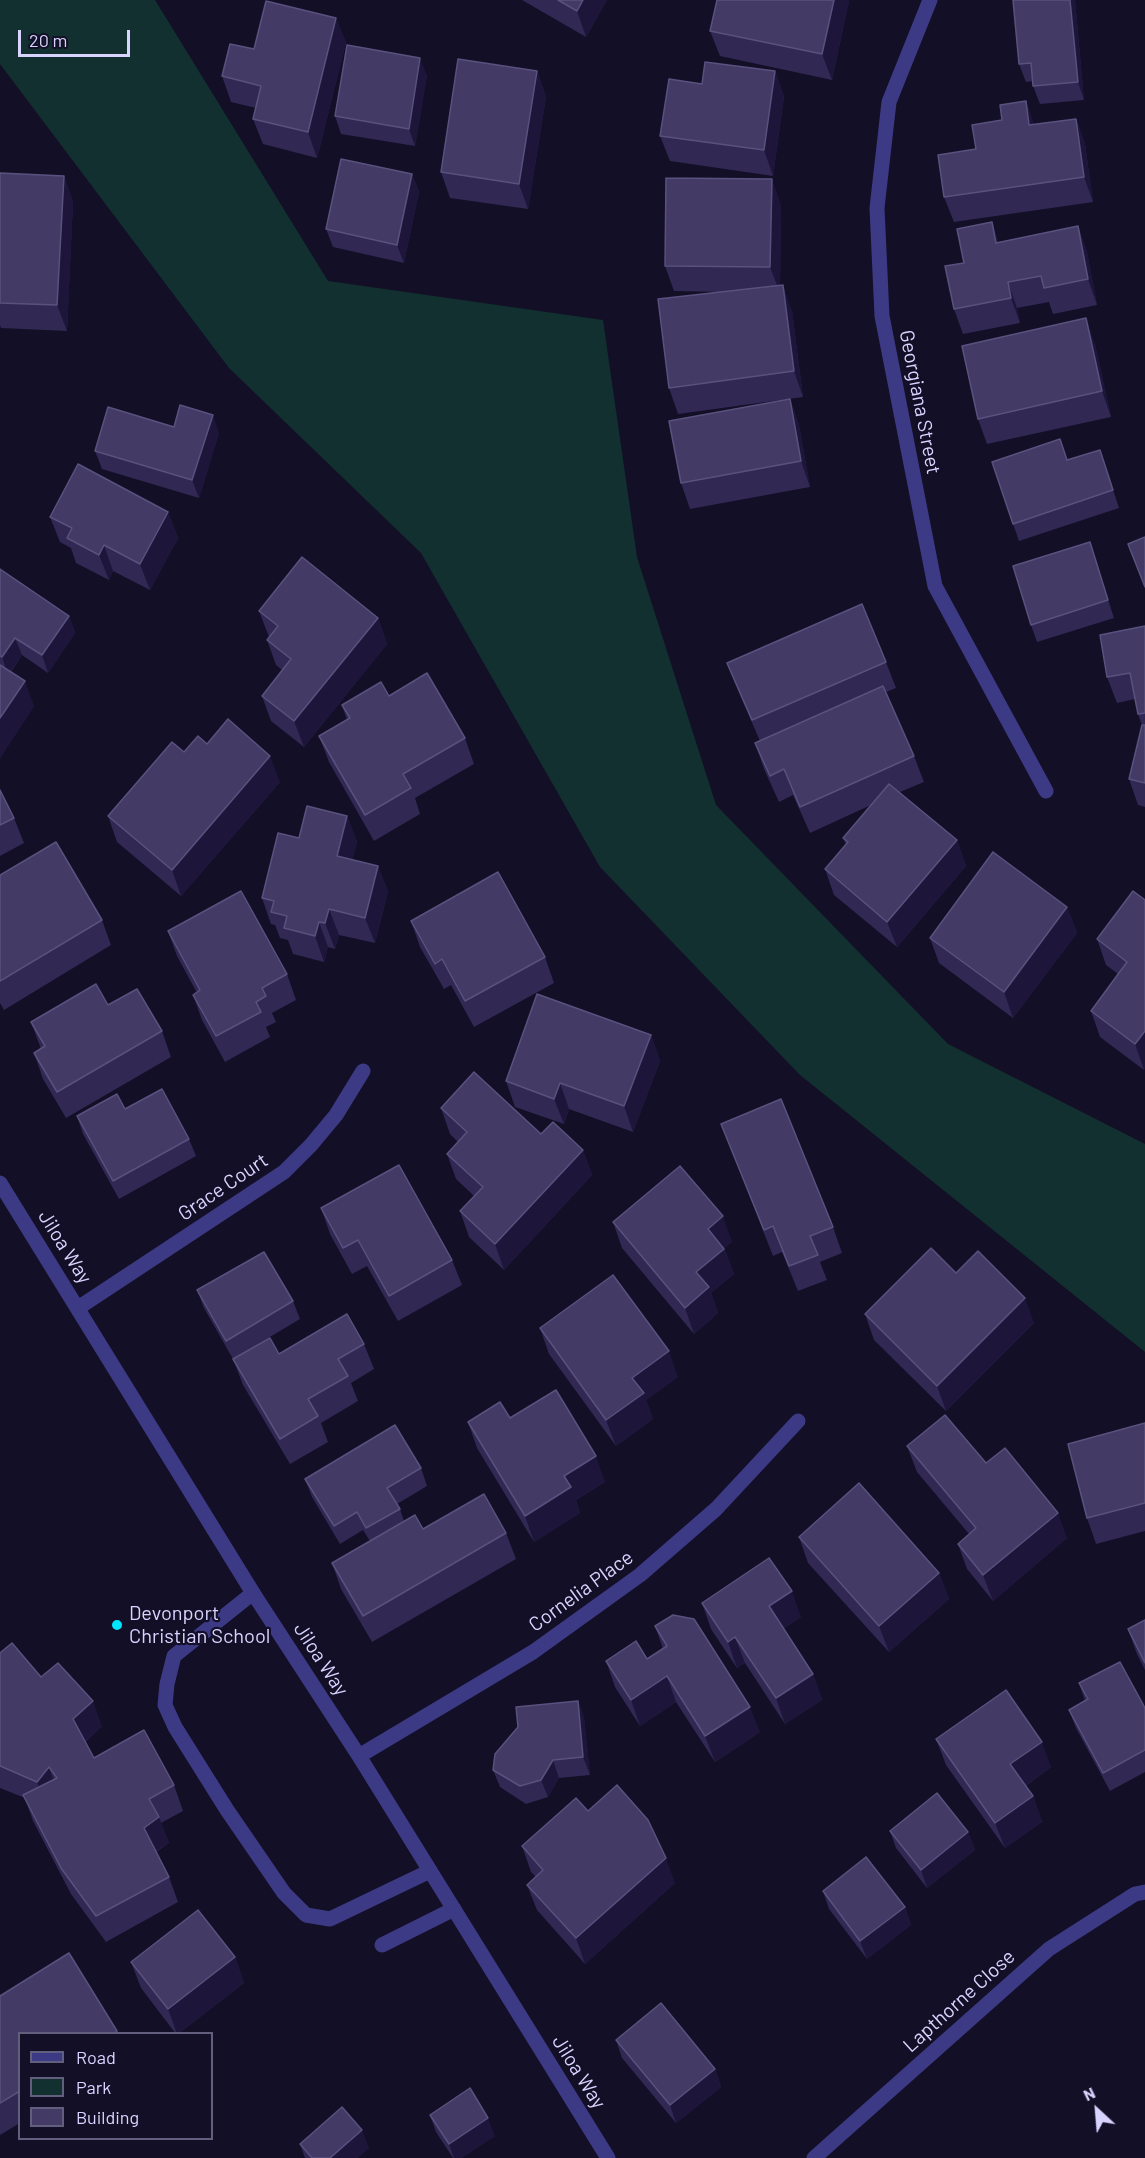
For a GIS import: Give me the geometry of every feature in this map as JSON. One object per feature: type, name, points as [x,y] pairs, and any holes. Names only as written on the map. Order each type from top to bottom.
[{"type":"street","name":"Georgiana Street","points":[[930,0],[889,102],[877,208],[882,316],[935,586],[1046,791]]},
{"type":"street","name":"Grace Court","points":[[78,1308],[284,1172],[336,1115],[363,1071]]},
{"type":"street","name":"Jiloa Way","points":[[0,1183],[253,1593],[359,1756],[608,2158]]},
{"type":"street","name":"Cornelia Place","points":[[359,1756],[533,1652],[640,1575],[716,1509],[798,1422]]},
{"type":"street","points":[[253,1593],[174,1656],[167,1684],[165,1705],[175,1727],[227,1810],[284,1893],[306,1915],[330,1919],[430,1871]]},
{"type":"street","name":"Lapthorne Close","points":[[814,2158],[1049,1949],[1136,1894],[1145,1892]]},
{"type":"street","points":[[382,1945],[454,1909]]},
{"type":"green space","points":[[0,0],[155,0],[328,281],[603,320],[637,557],[716,805],[948,1044],[1145,1144],[1145,1352],[800,1075],[600,867],[421,553],[229,368],[0,64]]},
{"type":"building","points":[[558,0],[583,0],[577,11]]},
{"type":"building","points":[[717,0],[834,0],[822,54],[710,31]]},
{"type":"building","points":[[1013,0],[1070,0],[1078,82],[1033,86],[1031,63],[1019,64]]},
{"type":"building","points":[[266,1],[336,18],[308,132],[253,119],[261,86],[222,76],[230,44],[254,49]]},
{"type":"building","points":[[347,45],[420,58],[409,129],[335,116]]},
{"type":"building","points":[[458,59],[537,71],[519,184],[441,172]]},
{"type":"building","points":[[705,62],[775,71],[764,150],[660,136],[669,79],[702,84]]},
{"type":"building","points":[[1026,101],[1029,125],[1076,119],[1084,177],[944,197],[938,155],[976,149],[972,125],[1002,120],[1000,105]]},
{"type":"building","points":[[341,159],[412,174],[397,245],[326,229]]},
{"type":"building","points":[[0,173],[64,176],[57,305],[0,303]]},
{"type":"building","points":[[666,178],[772,179],[770,267],[665,266]]},
{"type":"building","points":[[992,222],[996,243],[1078,226],[1088,279],[1044,288],[1041,276],[1008,282],[1011,298],[954,309],[945,266],[964,263],[957,229]]},
{"type":"building","points":[[783,285],[794,371],[669,388],[658,299]]},
{"type":"building","points":[[1086,318],[1102,391],[978,419],[962,346]]},
{"type":"building","points":[[790,399],[801,461],[681,483],[669,421]]},
{"type":"building","points":[[180,405],[213,415],[192,480],[95,451],[108,407],[174,427]]},
{"type":"building","points":[[1060,439],[1067,460],[1100,450],[1113,490],[1013,524],[992,462]]},
{"type":"building","points":[[78,464],[168,512],[140,564],[104,545],[99,555],[67,538],[72,528],[50,517]]},
{"type":"building","points":[[1145,537],[1145,587],[1128,544]]},
{"type":"building","points":[[1090,542],[1108,600],[1031,625],[1013,566]]},
{"type":"building","points":[[302,557],[378,618],[294,721],[262,696],[291,659],[267,640],[278,626],[259,611]]},
{"type":"building","points":[[0,569],[69,616],[42,655],[15,638],[2,657],[0,656]]},
{"type":"building","points":[[862,604],[886,662],[752,720],[727,663]]},
{"type":"building","points":[[1145,626],[1145,713],[1138,714],[1130,673],[1107,677],[1100,635]]},
{"type":"building","points":[[0,665],[25,681],[0,718]]},
{"type":"building","points":[[427,673],[465,738],[403,774],[411,788],[365,815],[319,736],[350,718],[342,705],[381,682],[389,696]]},
{"type":"building","points":[[883,686],[914,756],[800,807],[784,769],[770,776],[755,743]]},
{"type":"building","points":[[228,719],[270,756],[172,870],[108,816],[172,742],[184,752],[198,736],[207,744]]},
{"type":"building","points":[[1142,725],[1145,725],[1145,783],[1129,779]]},
{"type":"building","points":[[889,784],[957,840],[887,922],[825,869],[848,842],[843,838]]},
{"type":"building","points":[[0,790],[14,818],[0,825]]},
{"type":"building","points":[[307,806],[347,816],[337,856],[378,866],[365,918],[329,909],[325,923],[319,922],[315,936],[284,928],[287,916],[271,912],[274,901],[262,898],[278,833],[299,838]]},
{"type":"building","points":[[56,842],[102,920],[0,981],[0,875]]},
{"type":"building","points":[[993,852],[1067,907],[1004,992],[930,938]]},
{"type":"building","points":[[498,872],[545,957],[465,1001],[442,959],[435,964],[411,921]]},
{"type":"building","points":[[241,891],[287,974],[262,988],[266,996],[256,1002],[261,1012],[216,1036],[193,995],[200,990],[168,931]]},
{"type":"building","points":[[1133,891],[1145,900],[1145,1031],[1135,1044],[1091,1011],[1127,962],[1097,939]]},
{"type":"building","points":[[96,984],[108,1005],[137,989],[162,1031],[57,1092],[34,1053],[45,1046],[31,1022]]},
{"type":"building","points":[[537,994],[651,1035],[624,1106],[560,1083],[554,1099],[506,1081]]},
{"type":"building","points":[[474,1072],[541,1134],[553,1122],[583,1150],[495,1244],[460,1211],[483,1187],[447,1154],[467,1132],[441,1108]]},
{"type":"building","points":[[162,1089],[189,1139],[113,1181],[77,1116],[117,1094],[125,1109]]},
{"type":"building","points":[[781,1099],[833,1227],[810,1236],[818,1255],[789,1266],[773,1226],[764,1230],[721,1124]]},
{"type":"building","points":[[399,1165],[452,1260],[389,1296],[358,1240],[343,1248],[321,1208]]},
{"type":"building","points":[[680,1166],[723,1216],[708,1229],[724,1249],[696,1272],[709,1287],[685,1308],[613,1222]]},
{"type":"building","points":[[931,1248],[956,1273],[978,1251],[1025,1298],[937,1386],[865,1314]]},
{"type":"building","points":[[264,1252],[293,1301],[226,1341],[197,1290]]},
{"type":"building","points":[[613,1275],[669,1351],[632,1378],[644,1393],[606,1420],[540,1328]]},
{"type":"building","points":[[347,1314],[364,1344],[338,1359],[348,1376],[308,1399],[318,1416],[280,1439],[233,1359],[270,1338],[279,1354]]},
{"type":"building","points":[[556,1390],[596,1456],[564,1476],[571,1487],[525,1516],[468,1422],[500,1402],[510,1418]]},
{"type":"building","points":[[945,1415],[986,1463],[1005,1448],[1058,1513],[983,1575],[958,1544],[976,1528],[907,1446]]},
{"type":"building","points":[[1145,1423],[1145,1503],[1087,1518],[1068,1444]]},
{"type":"building","points":[[395,1425],[421,1468],[387,1488],[400,1509],[366,1528],[357,1512],[334,1526],[305,1479]]},
{"type":"building","points":[[859,1483],[939,1573],[879,1626],[799,1537]]},
{"type":"building","points":[[484,1494],[506,1533],[363,1616],[332,1563],[415,1515],[423,1529]]},
{"type":"building","points":[[769,1558],[792,1591],[769,1606],[813,1674],[776,1698],[735,1637],[728,1642],[702,1603]]},
{"type":"building","points":[[673,1615],[694,1619],[750,1707],[705,1736],[667,1676],[631,1700],[606,1661],[636,1641],[647,1659],[667,1646],[655,1626]]},
{"type":"building","points":[[1145,1620],[1145,1663],[1128,1629]]},
{"type":"building","points":[[12,1643],[41,1677],[58,1663],[93,1701],[73,1719],[94,1758],[144,1730],[174,1785],[149,1799],[159,1817],[144,1828],[169,1877],[96,1916],[61,1868],[23,1795],[57,1778],[49,1767],[37,1782],[0,1766],[0,1653]]},
{"type":"building","points":[[1120,1662],[1145,1708],[1145,1750],[1103,1773],[1069,1710],[1088,1699],[1079,1683]]},
{"type":"building","points":[[1006,1690],[1042,1742],[1010,1764],[1033,1796],[995,1823],[936,1739]]},
{"type":"building","points":[[578,1701],[583,1757],[553,1760],[541,1780],[520,1786],[493,1770],[495,1754],[518,1727],[516,1707]]},
{"type":"building","points":[[617,1785],[648,1820],[666,1858],[576,1938],[527,1885],[543,1870],[522,1846],[576,1798],[588,1811]]},
{"type":"building","points":[[937,1793],[968,1832],[921,1870],[890,1831]]},
{"type":"building","points":[[866,1857],[905,1907],[860,1941],[823,1891]]},
{"type":"building","points":[[198,1910],[235,1957],[168,2009],[131,1962]]},
{"type":"building","points":[[69,1953],[117,2031],[18,2032],[18,2092],[0,2103],[0,1996]]},
{"type":"building","points":[[661,2003],[715,2069],[670,2105],[616,2040]]},
{"type":"building","points":[[470,2088],[488,2118],[449,2144],[430,2115]]},
{"type":"building","points":[[342,2107],[362,2130],[330,2158],[312,2158],[300,2144]]},
{"type":"place","name":"Devonport Christian School","points":[[117,1625]]}]
